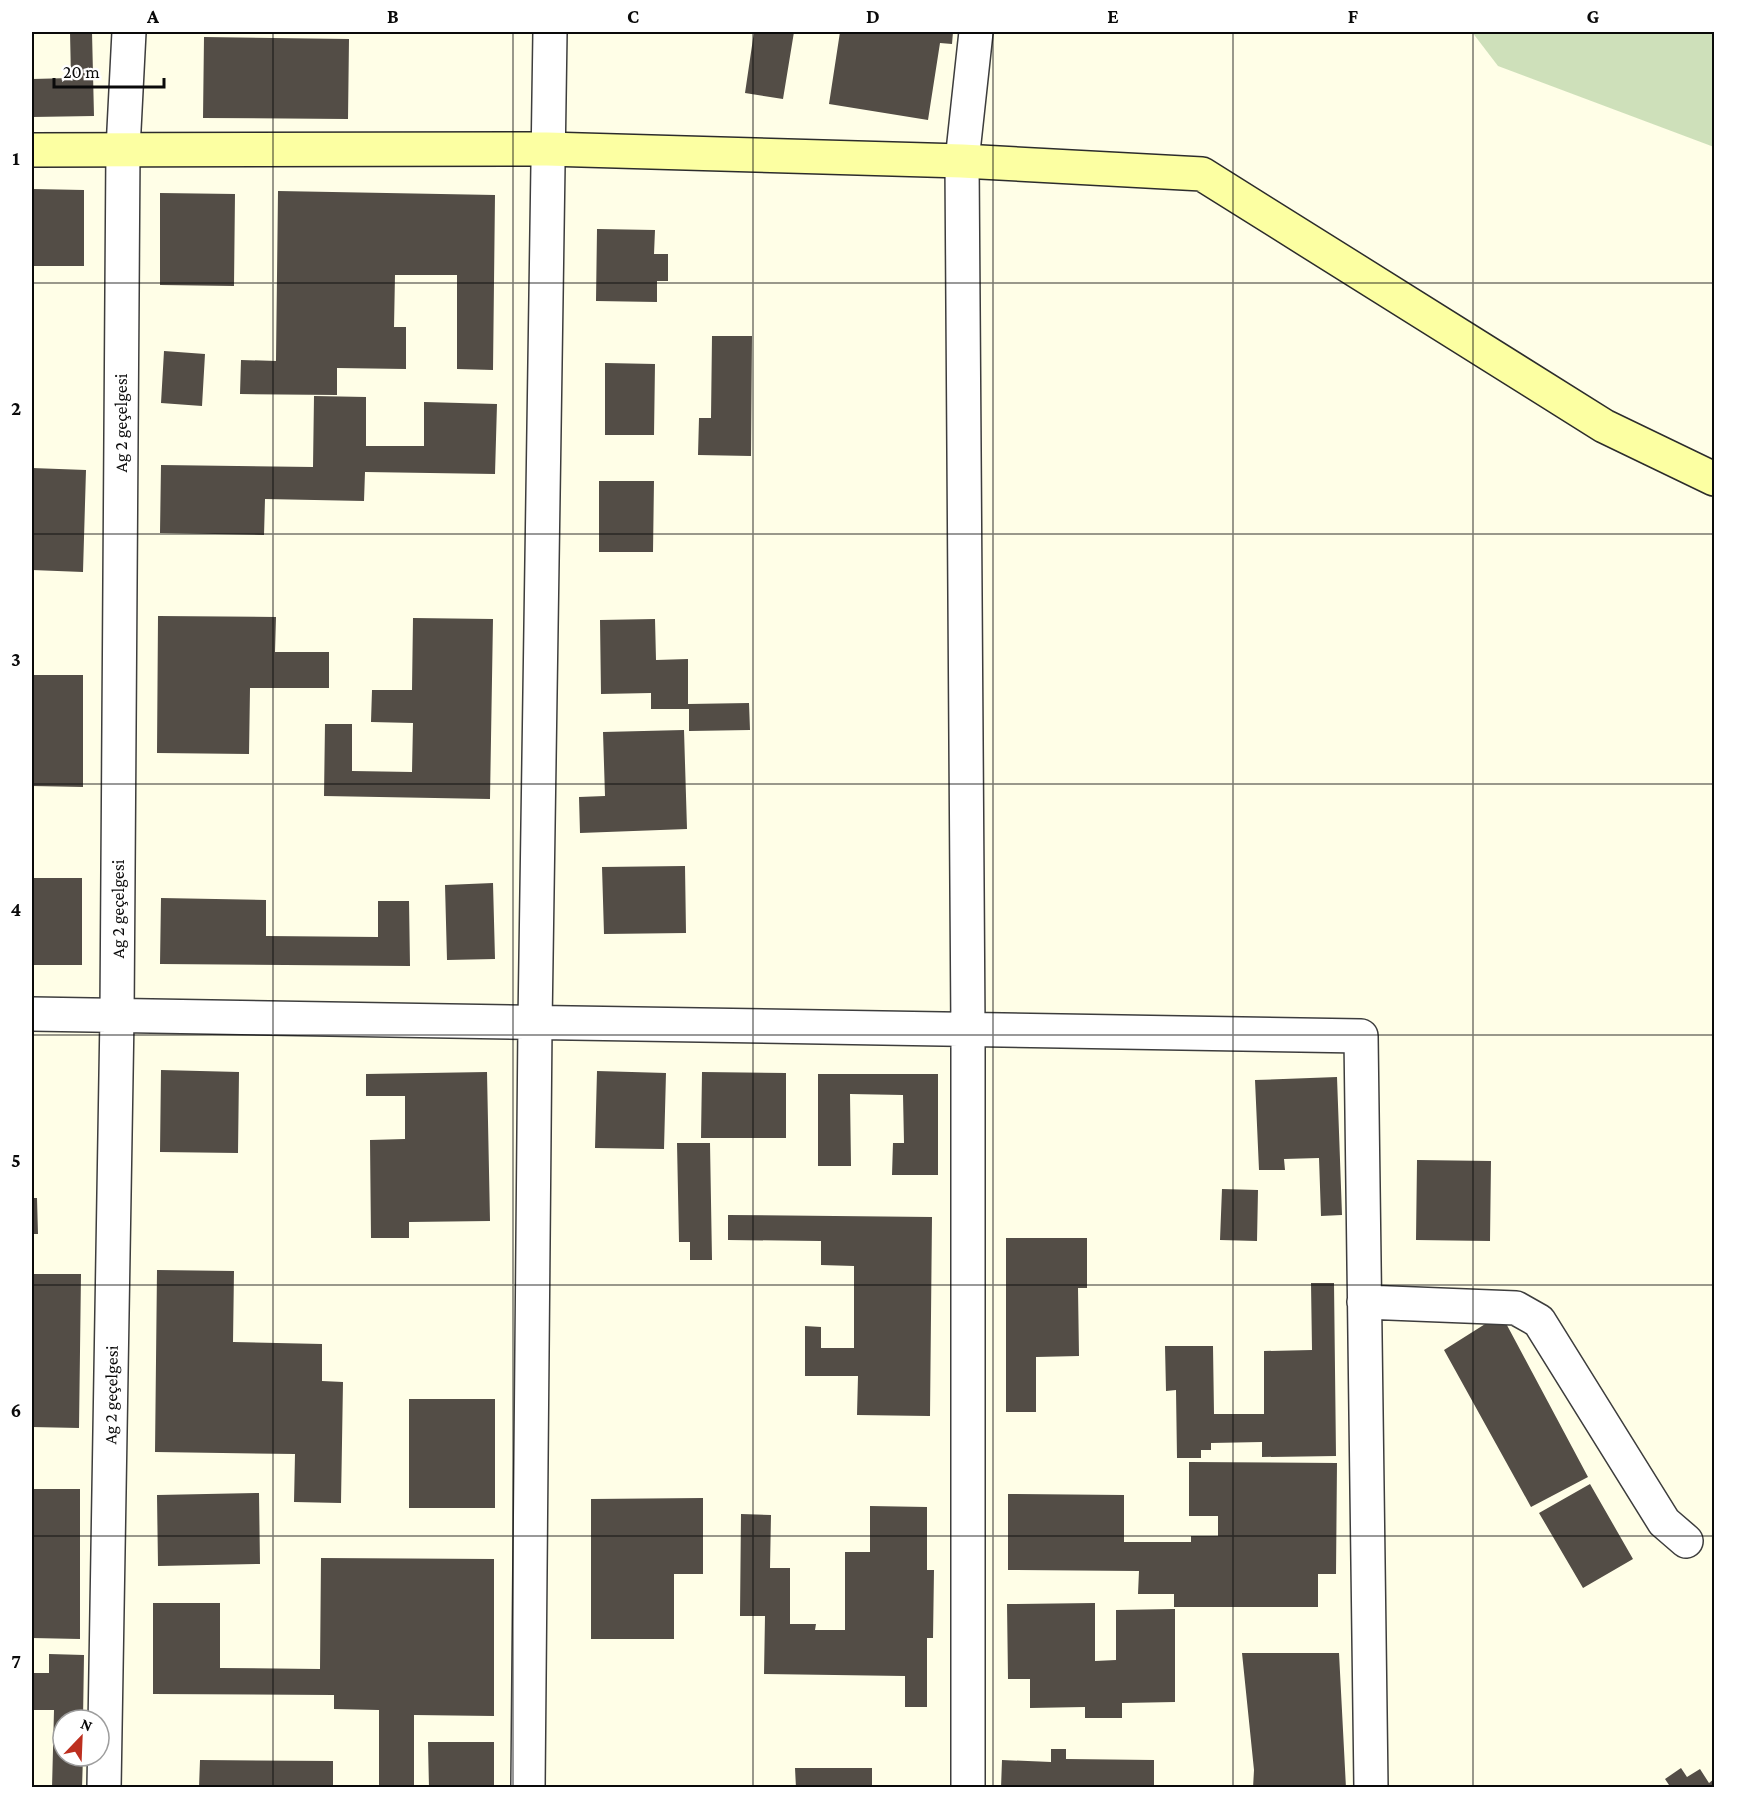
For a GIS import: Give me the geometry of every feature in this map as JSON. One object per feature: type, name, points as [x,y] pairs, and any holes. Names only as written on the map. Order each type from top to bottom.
[{"type":"street","name":"Ag 2 geçelgesi","points":[[104,1788],[117,1016],[123,149],[129,32]]},
{"type":"street","points":[[528,1788],[535,1024],[550,32]]},
{"type":"street","points":[[968,1788],[968,1031],[962,161],[976,32]]},
{"type":"street","points":[[32,150],[548,149],[962,161],[1202,174],[1604,426],[1714,479]]},
{"type":"street","points":[[32,1014],[1361,1036],[1371,1788]]},
{"type":"street","points":[[1364,1302],[1516,1308],[1539,1321],[1664,1522],[1686,1541]]},
{"type":"green space","points":[[1472,32],[1714,32],[1714,147],[1498,66]]},
{"type":"building","points":[[70,32],[92,32],[94,116],[32,117],[32,79],[71,78]]},
{"type":"building","points":[[754,32],[794,32],[783,99],[745,93]]},
{"type":"building","points":[[840,32],[953,32],[952,44],[940,43],[928,120],[829,104]]},
{"type":"building","points":[[204,37],[349,39],[348,119],[203,118]]},
{"type":"building","points":[[32,189],[84,190],[84,266],[32,266]]},
{"type":"building","points":[[278,191],[495,195],[493,370],[457,369],[457,275],[395,275],[394,327],[406,327],[406,369],[337,368],[337,395],[240,394],[241,360],[276,361]]},
{"type":"building","points":[[160,193],[235,194],[234,286],[160,285]]},
{"type":"building","points":[[597,229],[655,230],[654,254],[668,254],[668,281],[657,281],[657,302],[596,301]]},
{"type":"building","points":[[712,336],[752,336],[751,456],[698,455],[699,418],[711,418]]},
{"type":"building","points":[[164,351],[205,354],[202,406],[161,403]]},
{"type":"building","points":[[605,363],[655,364],[654,435],[605,435]]},
{"type":"building","points":[[314,396],[366,397],[366,446],[424,446],[424,402],[497,404],[495,474],[365,472],[364,501],[265,499],[264,535],[160,533],[161,465],[313,467]]},
{"type":"building","points":[[32,468],[86,470],[83,572],[32,570]]},
{"type":"building","points":[[599,481],[654,481],[653,552],[599,552]]},
{"type":"building","points":[[158,616],[276,617],[275,652],[329,652],[329,688],[250,688],[249,754],[157,753]]},
{"type":"building","points":[[413,618],[493,619],[490,799],[324,796],[325,724],[352,724],[352,771],[412,772],[413,723],[371,722],[372,690],[412,690]]},
{"type":"building","points":[[655,619],[656,660],[688,659],[688,704],[749,703],[750,730],[689,731],[689,709],[651,709],[651,693],[601,694],[600,620]]},
{"type":"building","points":[[32,675],[83,675],[83,787],[32,786]]},
{"type":"building","points":[[684,730],[687,829],[580,833],[579,797],[605,796],[603,732]]},
{"type":"building","points":[[685,866],[686,933],[604,934],[602,867]]},
{"type":"building","points":[[32,878],[82,878],[82,965],[32,965]]},
{"type":"building","points":[[493,883],[495,959],[447,960],[445,885]]},
{"type":"building","points":[[161,898],[266,900],[266,936],[378,937],[378,901],[409,901],[410,966],[160,964]]},
{"type":"building","points":[[161,1070],[239,1072],[238,1153],[160,1152]]},
{"type":"building","points":[[597,1071],[666,1073],[664,1149],[595,1148]]},
{"type":"building","points":[[487,1072],[490,1221],[409,1222],[409,1238],[371,1238],[370,1140],[405,1139],[405,1096],[366,1096],[366,1074]]},
{"type":"building","points":[[702,1072],[786,1073],[786,1138],[701,1138]]},
{"type":"building","points":[[818,1074],[938,1074],[938,1175],[892,1175],[893,1143],[904,1143],[903,1095],[850,1094],[851,1166],[818,1166]]},
{"type":"building","points":[[1337,1077],[1342,1215],[1321,1216],[1319,1158],[1284,1159],[1285,1170],[1259,1170],[1255,1080]]},
{"type":"building","points":[[677,1143],[710,1143],[712,1260],[690,1260],[690,1242],[679,1242]]},
{"type":"building","points":[[1417,1160],[1491,1161],[1490,1241],[1416,1240]]},
{"type":"building","points":[[1222,1189],[1258,1190],[1257,1241],[1220,1240]]},
{"type":"building","points":[[32,1198],[37,1198],[38,1234],[32,1234]]},
{"type":"building","points":[[728,1215],[932,1217],[930,1416],[857,1415],[858,1376],[805,1376],[805,1326],[821,1327],[821,1348],[854,1348],[854,1266],[821,1265],[821,1241],[728,1240]]},
{"type":"building","points":[[1006,1238],[1087,1238],[1087,1288],[1078,1288],[1079,1356],[1036,1357],[1036,1412],[1006,1412]]},
{"type":"building","points":[[157,1270],[234,1271],[233,1342],[322,1344],[322,1381],[343,1382],[341,1503],[294,1502],[295,1454],[155,1452]]},
{"type":"building","points":[[32,1274],[81,1274],[79,1428],[32,1427]]},
{"type":"building","points":[[1311,1283],[1334,1283],[1336,1456],[1262,1457],[1262,1442],[1211,1443],[1211,1450],[1201,1450],[1201,1458],[1177,1458],[1176,1390],[1166,1391],[1165,1346],[1213,1346],[1214,1414],[1264,1414],[1264,1351],[1312,1350]]},
{"type":"building","points":[[1501,1314],[1588,1477],[1531,1507],[1444,1350]]},
{"type":"building","points":[[409,1399],[495,1399],[495,1508],[409,1508]]},
{"type":"building","points":[[1189,1462],[1337,1463],[1336,1574],[1318,1574],[1318,1607],[1174,1607],[1174,1594],[1138,1594],[1139,1571],[1008,1570],[1008,1494],[1124,1495],[1124,1542],[1191,1542],[1191,1536],[1218,1536],[1218,1516],[1189,1516]]},
{"type":"building","points":[[1590,1484],[1633,1559],[1583,1588],[1539,1513]]},
{"type":"building","points":[[32,1489],[80,1489],[80,1639],[32,1638]]},
{"type":"building","points":[[259,1493],[260,1564],[158,1566],[157,1495]]},
{"type":"building","points":[[703,1498],[703,1574],[674,1574],[674,1639],[591,1639],[591,1499]]},
{"type":"building","points":[[870,1506],[927,1507],[927,1570],[934,1570],[933,1638],[927,1638],[927,1707],[905,1707],[905,1676],[764,1674],[765,1616],[740,1616],[741,1514],[771,1515],[770,1568],[790,1568],[790,1624],[816,1624],[815,1630],[845,1630],[845,1552],[870,1552]]},
{"type":"building","points":[[321,1558],[494,1559],[494,1716],[414,1715],[414,1788],[379,1788],[379,1710],[334,1709],[334,1695],[153,1694],[153,1603],[220,1603],[220,1668],[320,1669]]},
{"type":"building","points":[[1095,1603],[1095,1661],[1116,1660],[1116,1610],[1175,1609],[1175,1702],[1122,1703],[1122,1718],[1085,1718],[1085,1707],[1030,1708],[1030,1679],[1008,1679],[1007,1604]]},
{"type":"building","points":[[1242,1653],[1339,1653],[1346,1788],[1253,1788],[1254,1770]]},
{"type":"building","points":[[49,1654],[84,1655],[83,1708],[32,1710],[32,1673],[49,1673]]},
{"type":"building","points":[[428,1742],[494,1742],[494,1788],[429,1788]]},
{"type":"building","points":[[1051,1749],[1066,1749],[1066,1759],[1154,1760],[1154,1788],[1001,1788],[1002,1760],[1051,1762]]},
{"type":"building","points":[[32,1760],[34,1760],[34,1788],[32,1788]]},
{"type":"building","points":[[200,1760],[333,1761],[333,1788],[199,1788]]},
{"type":"building","points":[[53,1768],[83,1768],[82,1788],[52,1788]]},
{"type":"building","points":[[795,1768],[872,1768],[872,1788],[796,1788]]},
{"type":"building","points":[[1681,1768],[1687,1777],[1700,1769],[1709,1783],[1714,1779],[1714,1788],[1671,1788],[1665,1779]]}]
